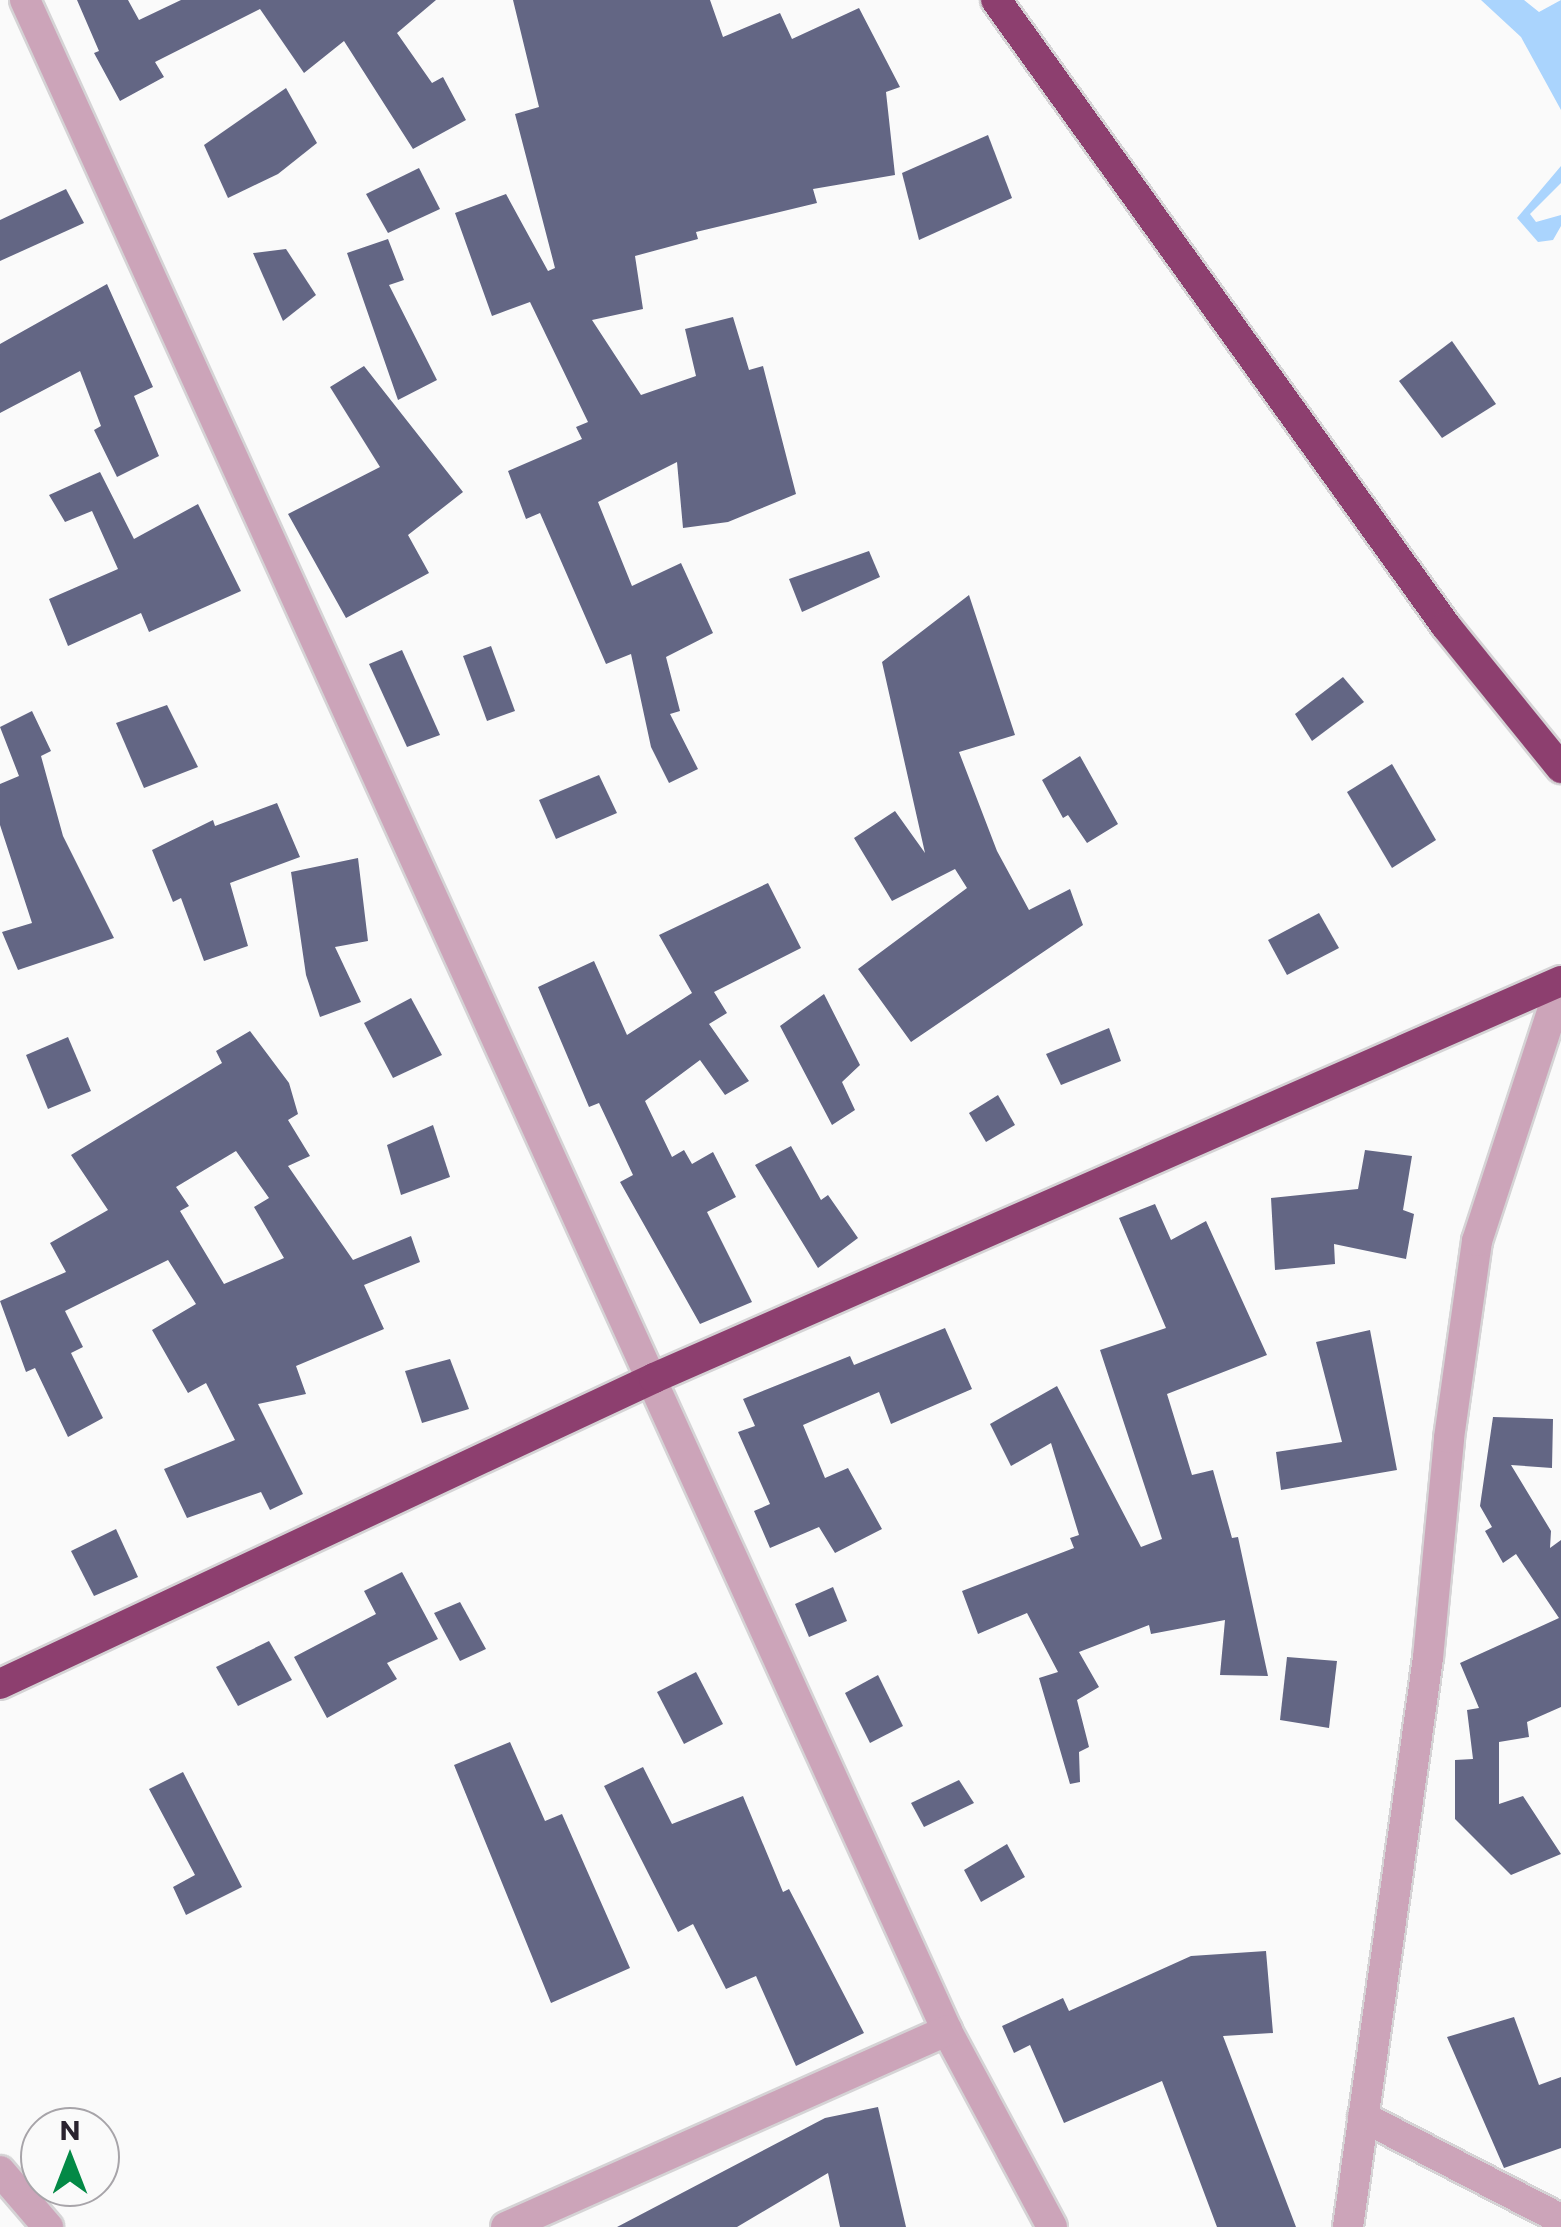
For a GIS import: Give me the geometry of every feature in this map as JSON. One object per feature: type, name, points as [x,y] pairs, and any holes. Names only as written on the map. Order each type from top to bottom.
[{"type":"highway","points":[[996,0],[1446,626],[1561,768]]},
{"type":"highway","points":[[0,1684],[654,1378],[1561,982]]},
{"type":"street","points":[[25,0],[654,1378],[947,2031],[1052,2227]]},
{"type":"street","points":[[1348,2227],[1428,1658],[1449,1438],[1477,1242],[1561,982]]},
{"type":"street","points":[[506,2227],[947,2031]]},
{"type":"street","points":[[1363,2117],[1561,2219]]},
{"type":"street","points":[[0,2171],[48,2227]]},
{"type":"water","points":[[1481,0],[1524,0],[1539,12],[1561,0],[1561,110],[1521,37]]},
{"type":"water","points":[[1561,166],[1561,183],[1530,214],[1536,222],[1561,215],[1561,226],[1553,240],[1538,242],[1517,218]]},
{"type":"building","points":[[77,0],[128,0],[139,20],[181,0],[436,0],[397,33],[432,83],[443,77],[466,120],[413,149],[344,41],[304,73],[260,9],[155,62],[164,77],[120,101],[94,53],[99,51]]},
{"type":"building","points":[[513,0],[710,0],[723,37],[780,13],[792,39],[859,8],[900,87],[886,92],[895,175],[813,189],[817,203],[696,232],[698,239],[635,256],[643,309],[592,320],[641,395],[696,376],[685,329],[733,317],[749,370],[763,366],[796,494],[728,522],[683,528],[677,462],[598,502],[632,586],[681,563],[713,633],[666,657],[680,711],[670,714],[698,769],[669,783],[651,747],[631,654],[606,664],[540,513],[526,519],[508,471],[582,439],[576,427],[588,422],[530,302],[492,316],[455,213],[506,194],[548,271],[555,268],[515,114],[539,107]]},
{"type":"building","points":[[286,88],[317,143],[278,174],[228,198],[204,145]]},
{"type":"building","points":[[988,135],[1012,198],[919,240],[902,173]]},
{"type":"building","points":[[419,168],[440,209],[388,233],[366,194]]},
{"type":"building","points":[[66,189],[84,223],[0,261],[0,220]]},
{"type":"building","points":[[388,239],[404,280],[389,285],[437,380],[398,400],[347,253]]},
{"type":"building","points":[[286,249],[316,295],[283,321],[253,253]]},
{"type":"building","points":[[107,284],[153,387],[134,396],[159,456],[117,477],[94,430],[101,426],[80,371],[0,413],[0,344]]},
{"type":"building","points":[[1452,341],[1496,404],[1442,438],[1399,381]]},
{"type":"building","points":[[364,366],[463,492],[408,535],[429,573],[346,618],[288,514],[380,467],[330,387]]},
{"type":"building","points":[[100,472],[134,539],[198,504],[241,591],[149,632],[141,613],[68,646],[49,599],[118,569],[92,511],[65,522],[49,495]]},
{"type":"building","points":[[869,551],[880,577],[802,612],[789,579]]},
{"type":"building","points":[[969,595],[1015,735],[959,752],[997,851],[1029,910],[1070,889],[1083,925],[911,1042],[858,969],[967,888],[955,869],[892,901],[854,838],[895,811],[925,853],[882,662]]},
{"type":"building","points":[[491,646],[515,711],[487,721],[463,656]]},
{"type":"building","points":[[402,650],[440,735],[407,747],[369,664]]},
{"type":"building","points":[[1343,677],[1364,702],[1312,741],[1295,714]]},
{"type":"building","points":[[167,705],[198,767],[144,788],[116,723]]},
{"type":"building","points":[[32,711],[51,751],[41,756],[63,836],[114,938],[18,970],[2,932],[32,923],[0,825],[0,784],[19,776],[0,727]]},
{"type":"building","points":[[1080,756],[1118,824],[1087,843],[1068,815],[1063,818],[1042,780]]},
{"type":"building","points":[[1392,764],[1436,840],[1392,868],[1347,792]]},
{"type":"building","points":[[599,775],[617,813],[556,839],[539,800]]},
{"type":"building","points":[[277,803],[300,857],[230,883],[248,946],[204,961],[181,898],[173,902],[152,850],[213,820],[215,826]]},
{"type":"building","points":[[358,858],[368,941],[335,947],[361,1002],[320,1017],[306,975],[291,872]]},
{"type":"building","points":[[768,883],[801,948],[714,992],[727,1013],[709,1024],[749,1081],[725,1095],[700,1060],[645,1101],[672,1157],[684,1150],[692,1164],[713,1152],[736,1197],[707,1212],[752,1302],[700,1324],[620,1182],[633,1175],[599,1103],[589,1107],[538,987],[594,961],[627,1035],[692,993],[659,935]]},
{"type":"building","points":[[1319,913],[1339,948],[1287,975],[1268,940]]},
{"type":"building","points":[[824,994],[860,1065],[842,1082],[855,1110],[832,1125],[780,1026]]},
{"type":"building","points":[[411,998],[442,1055],[393,1078],[364,1023]]},
{"type":"building","points":[[1109,1028],[1121,1061],[1061,1085],[1046,1054]]},
{"type":"building","points":[[250,1031],[289,1083],[298,1114],[288,1120],[310,1156],[288,1166],[353,1260],[411,1236],[420,1262],[364,1285],[384,1329],[296,1366],[306,1394],[258,1404],[303,1494],[270,1510],[261,1492],[187,1518],[164,1469],[235,1440],[206,1383],[188,1393],[152,1330],[196,1304],[168,1260],[65,1311],[83,1347],[71,1353],[103,1418],[68,1437],[35,1368],[26,1372],[0,1301],[66,1272],[50,1243],[108,1210],[71,1155],[222,1063],[216,1051]],"holes":[[[236,1151],[269,1198],[254,1207],[284,1258],[224,1284],[180,1211],[189,1206],[176,1187]]]},
{"type":"building","points":[[68,1037],[91,1091],[48,1109],[26,1055]]},
{"type":"building","points":[[998,1095],[1015,1125],[986,1142],[969,1113]]},
{"type":"building","points":[[433,1125],[450,1177],[401,1195],[387,1145]]},
{"type":"building","points":[[791,1146],[821,1200],[828,1195],[858,1238],[818,1268],[755,1165]]},
{"type":"building","points":[[1365,1150],[1412,1156],[1403,1210],[1414,1214],[1406,1259],[1334,1244],[1335,1264],[1275,1270],[1271,1198],[1358,1189]]},
{"type":"building","points":[[1155,1204],[1171,1240],[1206,1221],[1267,1355],[1167,1394],[1192,1475],[1213,1470],[1232,1538],[1238,1537],[1268,1676],[1220,1675],[1225,1620],[1151,1634],[1149,1625],[1079,1652],[1099,1687],[1077,1700],[1089,1747],[1079,1752],[1080,1782],[1070,1784],[1039,1678],[1058,1672],[1027,1613],[978,1634],[962,1591],[1074,1548],[1070,1538],[1079,1535],[1051,1443],[1011,1466],[990,1424],[1057,1386],[1141,1547],[1162,1539],[1100,1350],[1166,1328],[1119,1218]]},
{"type":"building","points":[[945,1328],[972,1389],[891,1424],[879,1392],[803,1425],[825,1478],[848,1468],[882,1529],[835,1553],[819,1527],[770,1548],[754,1511],[770,1504],[738,1432],[755,1426],[743,1399],[850,1356],[854,1365]]},
{"type":"building","points":[[1370,1330],[1397,1470],[1281,1490],[1276,1452],[1342,1442],[1316,1342]]},
{"type":"building","points":[[450,1359],[469,1409],[422,1423],[405,1371]]},
{"type":"building","points":[[1493,1417],[1553,1419],[1552,1468],[1511,1465],[1551,1531],[1550,1548],[1561,1540],[1561,1707],[1527,1722],[1529,1737],[1499,1742],[1499,1804],[1523,1796],[1561,1854],[1511,1875],[1455,1819],[1455,1760],[1473,1759],[1467,1710],[1479,1708],[1460,1663],[1559,1618],[1516,1554],[1503,1563],[1485,1531],[1492,1527],[1480,1506]]},
{"type":"building","points":[[116,1529],[138,1577],[94,1596],[71,1551]]},
{"type":"building","points":[[402,1572],[438,1639],[387,1663],[397,1679],[327,1718],[294,1657],[376,1614],[364,1591]]},
{"type":"building","points":[[833,1587],[847,1621],[809,1637],[795,1604]]},
{"type":"building","points":[[460,1602],[486,1649],[460,1661],[434,1613]]},
{"type":"building","points":[[269,1641],[292,1680],[238,1706],[216,1667]]},
{"type":"building","points":[[1287,1657],[1337,1661],[1329,1728],[1280,1720]]},
{"type":"building","points":[[696,1672],[723,1724],[684,1744],[657,1692]]},
{"type":"building","points":[[878,1675],[903,1726],[870,1743],[845,1693]]},
{"type":"building","points":[[510,1742],[545,1821],[562,1814],[630,1968],[551,2003],[454,1765]]},
{"type":"building","points":[[643,1767],[672,1824],[743,1796],[783,1892],[789,1889],[864,2033],[796,2066],[756,1976],[726,1989],[693,1924],[678,1932],[604,1786]]},
{"type":"building","points":[[183,1772],[242,1887],[186,1915],[173,1887],[195,1875],[149,1789]]},
{"type":"building","points":[[959,1780],[974,1803],[924,1827],[911,1803]]},
{"type":"building","points":[[1007,1844],[1025,1877],[981,1902],[964,1870]]},
{"type":"building","points":[[1266,1951],[1273,2033],[1223,2036],[1296,2227],[1217,2227],[1162,2081],[1064,2123],[1030,2045],[1014,2053],[1002,2026],[1063,1998],[1069,2011],[1191,1956]]},
{"type":"building","points":[[1514,2017],[1539,2085],[1561,2077],[1561,2148],[1504,2168],[1447,2037]]},
{"type":"building","points":[[878,2107],[906,2227],[840,2227],[828,2173],[737,2227],[617,2227],[825,2118]]}]
